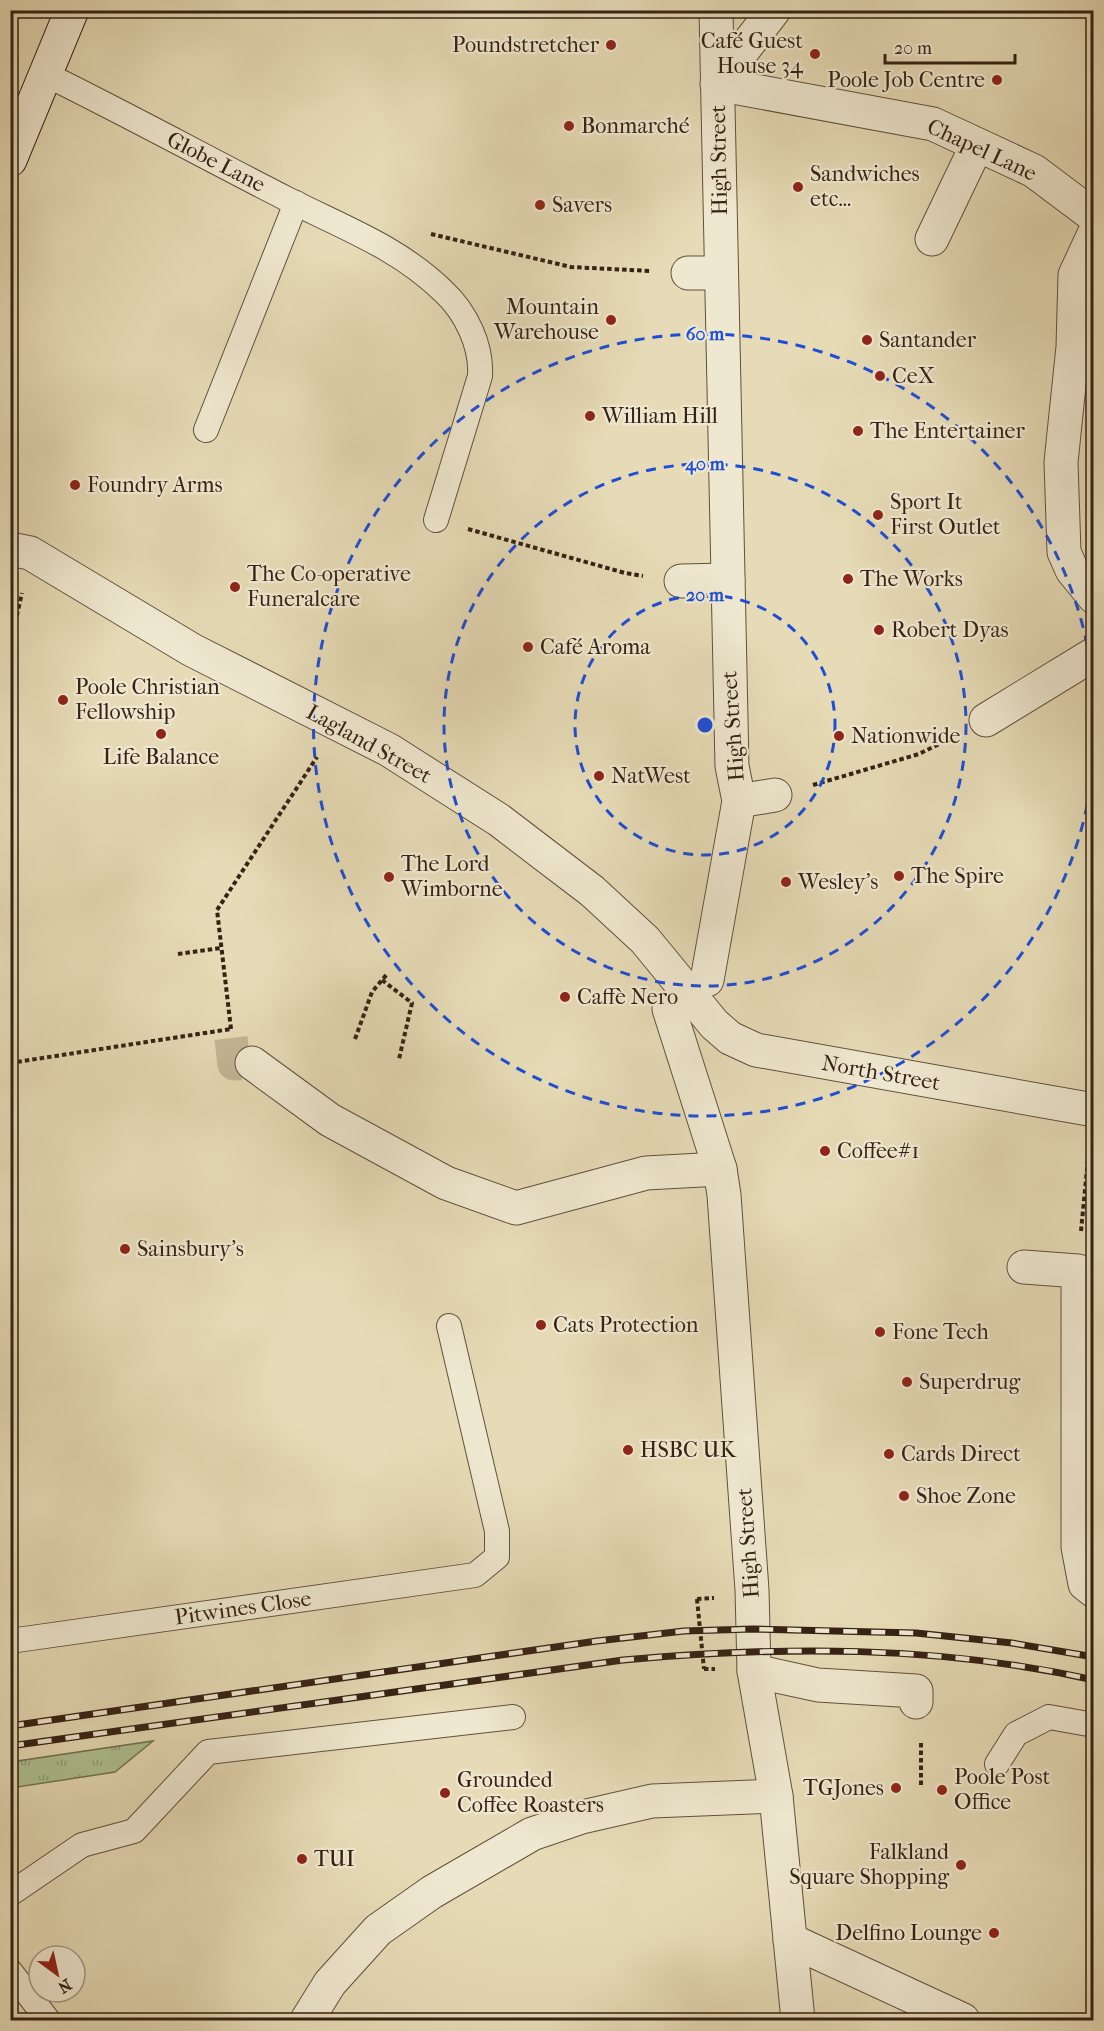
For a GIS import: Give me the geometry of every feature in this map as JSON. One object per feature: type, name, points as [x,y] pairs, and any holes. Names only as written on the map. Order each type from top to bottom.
[{"type":"street","points":[[10,160],[48,75],[72,10]]},
{"type":"street","name":"High Street","points":[[716,10],[732,766],[739,801],[688,994],[720,1169],[752,1590],[754,1671],[776,1796],[798,2020]]},
{"type":"street","points":[[717,84],[774,10]]},
{"type":"street","name":"Chapel Lane","points":[[717,84],[933,124],[1034,171],[1094,216]]},
{"type":"street","points":[[932,239],[977,145]]},
{"type":"street","points":[[1094,234],[1075,275],[1073,347],[1061,462],[1064,552],[1072,570],[1094,597]]},
{"type":"street","points":[[688,273],[721,273]]},
{"type":"street","name":"Lagland Street","points":[[20,551],[192,650],[389,750],[499,820],[592,891],[645,940],[688,994]]},
{"type":"street","points":[[681,581],[728,580]]},
{"type":"street","points":[[986,720],[1094,654]]},
{"type":"street","name":"High Street","points":[[739,801],[776,795]]},
{"type":"street","name":"North Street","points":[[688,994],[730,1038],[756,1050],[1093,1110]]},
{"type":"street","points":[[252,1063],[330,1120],[446,1183],[516,1208],[646,1173],[720,1169]]},
{"type":"street","points":[[1024,1267],[1078,1270],[1078,1547],[1085,1584],[1094,1591]]},
{"type":"street","points":[[754,1671],[818,1685],[916,1691],[916,1702]]},
{"type":"street","points":[[307,2020],[330,1983],[378,1930],[432,1892],[532,1834],[582,1817],[652,1801],[776,1796]]},
{"type":"street","points":[[790,1940],[963,2020]]},
{"type":"lane","name":"Globe Lane","points":[[48,75],[296,203],[385,246],[421,270],[445,292],[463,315],[481,358],[480,376],[436,520]]},
{"type":"lane","points":[[206,430],[296,203]]},
{"type":"lane","name":"Pitwines Close","points":[[10,1641],[475,1575],[497,1557],[497,1531],[449,1326]]},
{"type":"lane","points":[[10,1894],[82,1845],[134,1831],[208,1752],[513,1717]]},
{"type":"lane","points":[[997,1764],[1016,1734],[1049,1717],[1094,1725]]},
{"type":"lane","points":[[10,1971],[48,2020]]},
{"type":"path","points":[[385,246],[429,234],[571,267],[688,273]]},
{"type":"path","points":[[436,520],[625,573],[681,581]]},
{"type":"path","points":[[10,645],[20,551]]},
{"type":"path","points":[[776,795],[919,754],[986,720]]},
{"type":"path","points":[[231,1038],[217,910],[338,726]]},
{"type":"path","points":[[178,954],[221,948]]},
{"type":"path","points":[[356,1039],[372,992],[388,973]]},
{"type":"path","points":[[382,980],[412,1003],[399,1059]]},
{"type":"path","points":[[10,1063],[231,1029]]},
{"type":"path","points":[[1078,1270],[1093,1110]]},
{"type":"path","points":[[697,1599],[704,1669]]},
{"type":"path","points":[[921,1739],[921,1785]]},
{"type":"green space","points":[[153,1741],[115,1772],[11,1788],[11,1762]]},
{"type":"tunnel","points":[[231,1038],[234,1064],[252,1063]]},
{"type":"railway","points":[[10,1726],[597,1641],[684,1631],[753,1629],[916,1633],[1012,1643],[1094,1657]]},
{"type":"railway","points":[[10,1746],[623,1660],[682,1655],[800,1651],[918,1655],[977,1660],[1094,1680]]},
{"type":"place","name":"Poundstretcher","points":[[611,45]]},
{"type":"place","name":"Café Guest House 34","points":[[815,54]]},
{"type":"place","name":"Poole Job Centre","points":[[997,80]]},
{"type":"place","name":"Bonmarché","points":[[569,126]]},
{"type":"place","name":"Sandwiches etc...","points":[[798,187]]},
{"type":"place","name":"Savers","points":[[540,205]]},
{"type":"place","name":"Mountain Warehouse","points":[[611,320]]},
{"type":"place","name":"Santander","points":[[867,340]]},
{"type":"place","name":"CeX","points":[[880,376]]},
{"type":"place","name":"William Hill","points":[[590,416]]},
{"type":"place","name":"The Entertainer","points":[[858,431]]},
{"type":"place","name":"Foundry Arms","points":[[75,485]]},
{"type":"place","name":"Sport It First Outlet","points":[[878,515]]},
{"type":"place","name":"The Works","points":[[848,579]]},
{"type":"place","name":"The Co-operative Funeralcare","points":[[235,587]]},
{"type":"place","name":"Robert Dyas","points":[[879,630]]},
{"type":"place","name":"Café Aroma","points":[[528,647]]},
{"type":"place","name":"Poole Christian Fellowship","points":[[63,700]]},
{"type":"place","name":"Life Balance","points":[[161,734]]},
{"type":"place","name":"Nationwide","points":[[839,736]]},
{"type":"place","name":"NatWest","points":[[599,776]]},
{"type":"place","name":"The Spire","points":[[899,876]]},
{"type":"place","name":"The Lord Wimborne","points":[[389,877]]},
{"type":"place","name":"Wesley's","points":[[786,882]]},
{"type":"place","name":"Caffè Nero","points":[[565,997]]},
{"type":"place","name":"Coffee#1","points":[[825,1151]]},
{"type":"place","name":"Sainsbury's","points":[[125,1249]]},
{"type":"place","name":"Cats Protection","points":[[541,1325]]},
{"type":"place","name":"Fone Tech","points":[[880,1332]]},
{"type":"place","name":"Superdrug","points":[[907,1382]]},
{"type":"place","name":"HSBC UK","points":[[628,1450]]},
{"type":"place","name":"Cards Direct","points":[[889,1454]]},
{"type":"place","name":"Shoe Zone","points":[[904,1496]]},
{"type":"place","name":"TGJones","points":[[896,1788]]},
{"type":"place","name":"Poole Post Office","points":[[942,1790]]},
{"type":"place","name":"Grounded Coffee Roasters","points":[[445,1793]]},
{"type":"place","name":"TUI","points":[[302,1859]]},
{"type":"place","name":"Falkland Square Shopping","points":[[961,1865]]},
{"type":"place","name":"Delfino Lounge","points":[[994,1933]]}]
